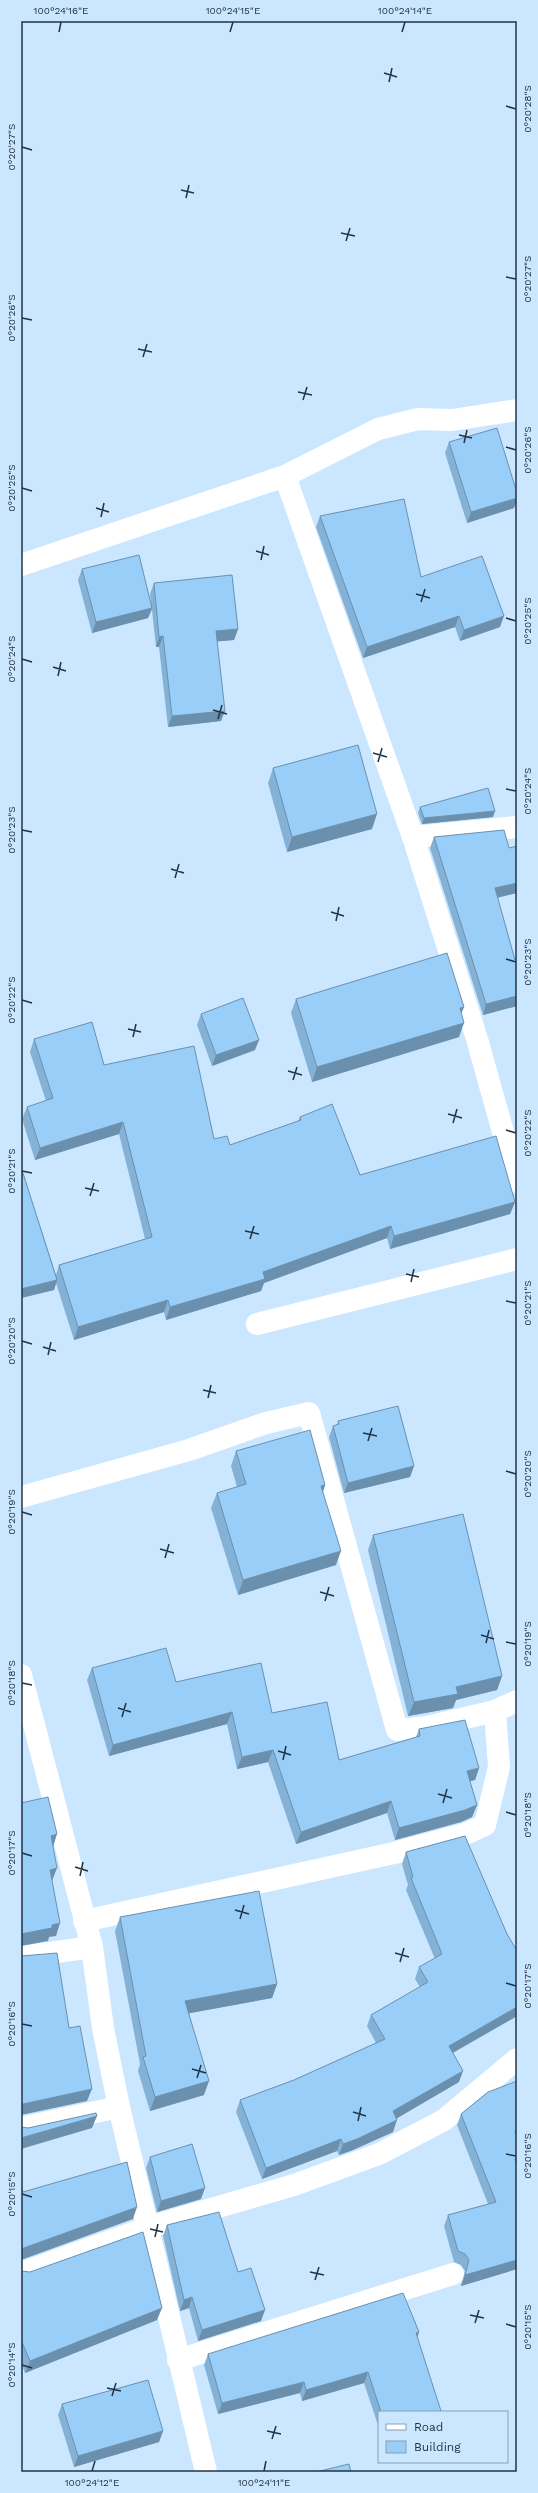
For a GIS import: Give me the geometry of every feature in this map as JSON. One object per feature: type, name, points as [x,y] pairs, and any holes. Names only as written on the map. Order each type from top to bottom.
[{"type":"street","points":[[21,565],[285,476],[378,429],[418,419],[452,420],[517,410]]},
{"type":"street","points":[[285,476],[413,837],[477,1040],[517,1182]]},
{"type":"street","points":[[413,837],[517,827]]},
{"type":"street","points":[[257,1324],[517,1259]]},
{"type":"street","points":[[21,1497],[189,1450],[266,1423],[308,1413],[396,1730],[427,1727],[495,1711],[517,1701]]},
{"type":"street","points":[[21,1675],[92,1947],[103,2028],[119,2107],[149,2227],[178,2360],[206,2472]]},
{"type":"street","points":[[84,1921],[394,1852],[465,1834],[485,1825],[499,1767],[495,1711]]},
{"type":"street","points":[[21,1957],[92,1947]]},
{"type":"street","points":[[21,2273],[149,2227],[294,2185],[379,2154],[444,2120],[517,2059]]},
{"type":"street","points":[[21,2128],[119,2107]]},
{"type":"street","points":[[178,2360],[453,2274]]},
{"type":"building","points":[[497,428],[517,493],[517,498],[471,512],[449,442]]},
{"type":"building","points":[[404,499],[421,577],[482,556],[504,616],[464,630],[459,616],[367,647],[320,516]]},
{"type":"building","points":[[139,555],[152,608],[96,622],[82,569]]},
{"type":"building","points":[[232,575],[238,629],[216,631],[225,711],[172,716],[163,636],[159,637],[154,583]]},
{"type":"building","points":[[358,745],[377,814],[292,837],[273,768]]},
{"type":"building","points":[[488,788],[495,811],[424,818],[420,807]]},
{"type":"building","points":[[504,830],[509,848],[517,846],[517,883],[495,888],[515,960],[517,959],[517,996],[486,1004],[434,837]]},
{"type":"building","points":[[447,953],[464,1007],[460,1008],[464,1023],[317,1067],[296,999]]},
{"type":"building","points":[[243,998],[259,1040],[216,1055],[201,1014]]},
{"type":"building","points":[[92,1022],[104,1065],[194,1046],[214,1139],[227,1136],[230,1145],[301,1120],[300,1117],[332,1104],[360,1175],[496,1136],[515,1202],[394,1236],[391,1226],[263,1272],[265,1279],[170,1307],[168,1300],[78,1327],[59,1265],[152,1237],[123,1122],[40,1148],[27,1107],[53,1098],[34,1039]]},
{"type":"building","points":[[21,1167],[57,1280],[21,1289]]},
{"type":"building","points":[[398,1406],[414,1466],[348,1483],[333,1426],[339,1424],[338,1421]]},
{"type":"building","points":[[310,1430],[325,1485],[321,1486],[341,1551],[243,1580],[217,1493],[246,1484],[236,1451]]},
{"type":"building","points":[[463,1514],[502,1676],[456,1687],[458,1694],[414,1702],[373,1535]]},
{"type":"building","points":[[166,1648],[176,1682],[261,1663],[272,1713],[327,1702],[339,1760],[420,1736],[419,1729],[465,1720],[479,1768],[467,1771],[477,1805],[465,1810],[399,1828],[391,1801],[301,1832],[273,1750],[242,1757],[232,1712],[113,1745],[92,1668]]},
{"type":"building","points":[[48,1797],[57,1834],[51,1836],[57,1868],[50,1870],[60,1923],[52,1925],[52,1928],[21,1934],[21,1803]]},
{"type":"building","points":[[465,1836],[507,1934],[517,1951],[517,2007],[449,2046],[463,2071],[393,2111],[397,2120],[357,2139],[343,2144],[341,2139],[266,2168],[240,2100],[294,2080],[385,2039],[371,2015],[428,1982],[419,1967],[442,1954],[411,1878],[413,1877],[406,1852]]},
{"type":"building","points":[[259,1891],[277,1984],[185,2001],[209,2081],[155,2097],[143,2057],[146,2056],[120,1917]]},
{"type":"building","points":[[57,1953],[69,2028],[80,2026],[92,2089],[21,2105],[21,1956]]},
{"type":"building","points":[[517,2081],[517,2130],[515,2131],[517,2138],[517,2158],[515,2159],[517,2167],[517,2260],[465,2275],[469,2260],[465,2254],[458,2251],[448,2215],[496,2202],[461,2114],[488,2092]]},
{"type":"building","points":[[96,2113],[97,2116],[21,2138],[21,2127],[28,2128]]},
{"type":"building","points":[[192,2144],[205,2188],[161,2201],[150,2157]]},
{"type":"building","points":[[127,2162],[137,2207],[21,2249],[21,2184],[23,2192]]},
{"type":"building","points":[[219,2212],[238,2272],[251,2268],[265,2310],[202,2330],[192,2297],[184,2300],[167,2225]]},
{"type":"building","points":[[143,2232],[162,2308],[30,2361],[21,2340],[21,2271],[30,2272]]},
{"type":"building","points":[[403,2293],[419,2332],[416,2333],[441,2411],[381,2411],[368,2372],[306,2390],[304,2382],[222,2403],[208,2354]]},
{"type":"building","points":[[148,2380],[163,2431],[78,2456],[62,2404]]},
{"type":"building","points":[[349,2464],[351,2472],[316,2472]]}]
